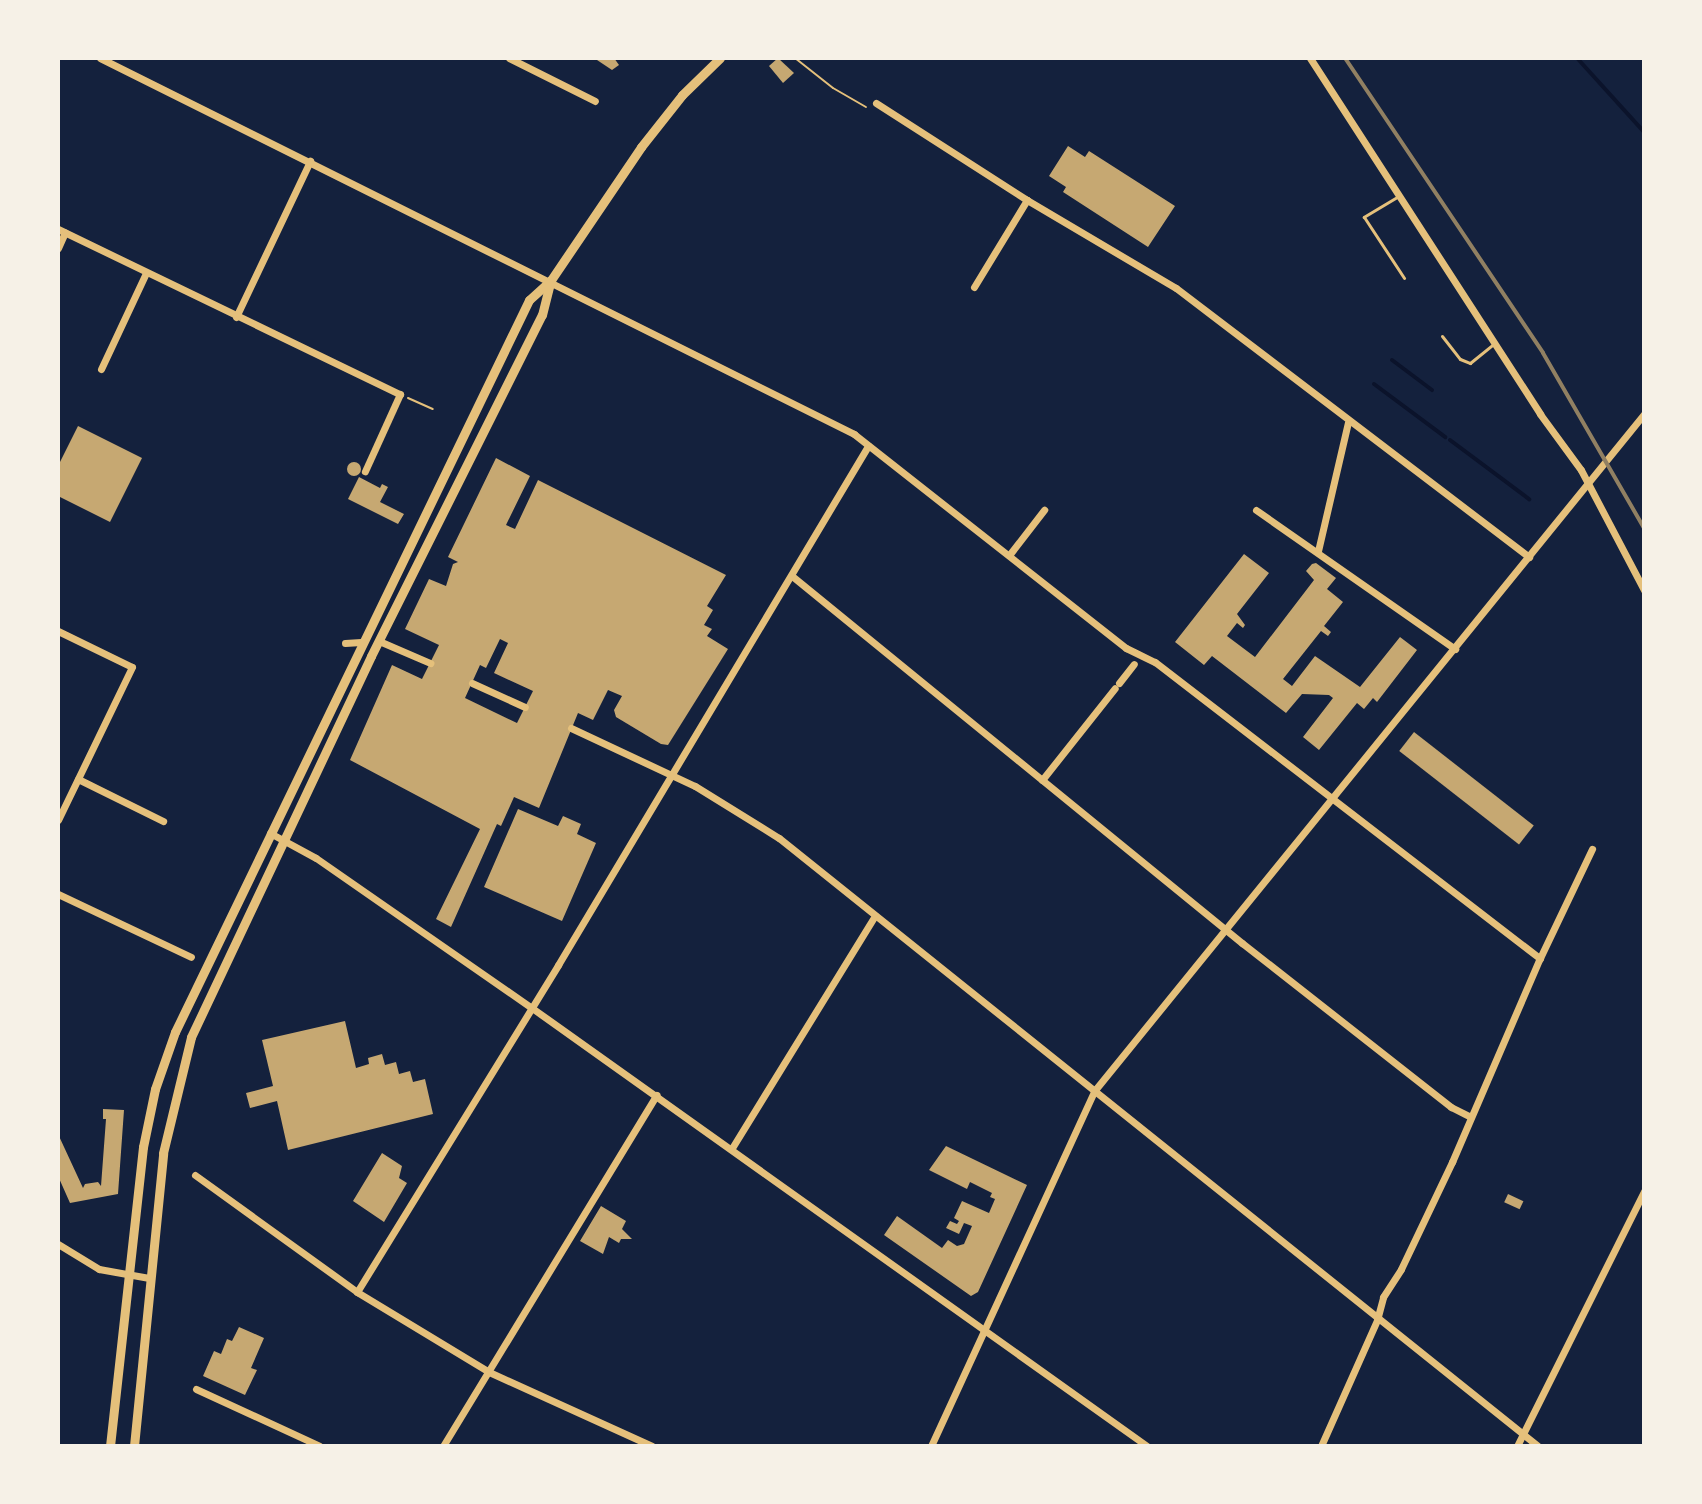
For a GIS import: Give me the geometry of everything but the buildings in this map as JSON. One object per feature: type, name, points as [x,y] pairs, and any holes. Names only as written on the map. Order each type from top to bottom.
[{"type":"street","points":[[100,58],[551,280],[854,434],[1126,648],[1155,662],[1540,958]]},
{"type":"street","points":[[509,58],[595,101]]},
{"type":"street","points":[[110,1446],[143,1147],[155,1089],[175,1032],[529,300],[551,280],[641,147],[682,95],[720,58]]},
{"type":"street","points":[[1310,58],[1587,484],[1644,590]]},
{"type":"street","points":[[876,103],[1027,200],[1176,288],[1529,557]]},
{"type":"street","points":[[236,317],[310,161]]},
{"type":"street","points":[[974,287],[1027,200]]},
{"type":"street","points":[[58,248],[62,230],[400,394],[365,471]]},
{"type":"street","points":[[101,369],[146,273]]},
{"type":"street","points":[[134,1446],[163,1153],[191,1037],[379,641],[542,315],[551,280]]},
{"type":"street","points":[[931,1446],[1095,1090],[1644,414]]},
{"type":"street","points":[[1318,551],[1348,422]]},
{"type":"street","points":[[357,1292],[532,1008],[868,446]]},
{"type":"street","points":[[1010,554],[1044,510]]},
{"type":"street","points":[[1256,510],[1455,649]]},
{"type":"street","points":[[792,576],[1451,1107],[1471,1117]]},
{"type":"street","points":[[58,631],[132,667],[58,820]]},
{"type":"street","points":[[345,643],[363,638],[379,641],[430,663]]},
{"type":"street","points":[[1042,780],[1134,664]]},
{"type":"street","points":[[472,683],[525,707]]},
{"type":"street","points":[[571,728],[670,774],[779,838],[1538,1446]]},
{"type":"street","points":[[78,779],[163,821]]},
{"type":"street","points":[[270,833],[286,840],[532,1008],[1147,1446]]},
{"type":"street","points":[[1321,1446],[1394,1275],[1401,1269],[1592,849]]},
{"type":"street","points":[[58,894],[191,957]]},
{"type":"street","points":[[732,1148],[875,916]]},
{"type":"street","points":[[443,1446],[656,1095]]},
{"type":"street","points":[[195,1175],[357,1292],[489,1372],[652,1446]]},
{"type":"street","points":[[1517,1446],[1640,1207],[1644,1191]]},
{"type":"street","points":[[58,1244],[89,1264],[127,1277],[149,1278]]},
{"type":"street","points":[[196,1389],[320,1446]]},
{"type":"lane","points":[[1400,195],[1364,217],[1404,278]]},
{"type":"lane","points":[[1442,336],[1460,359],[1470,363],[1495,343]]},
{"type":"path","points":[[795,58],[822,80],[858,102],[871,109],[876,103]]},
{"type":"path","points":[[400,394],[433,409]]},
{"type":"waterway","points":[[1577,58],[1644,132]]},
{"type":"waterway","points":[[1392,360],[1432,390]]},
{"type":"waterway","points":[[1374,384],[1445,437]]},
{"type":"waterway","points":[[1450,440],[1529,499]]},
{"type":"railway","points":[[1345,58],[1543,353],[1644,528]]}]
